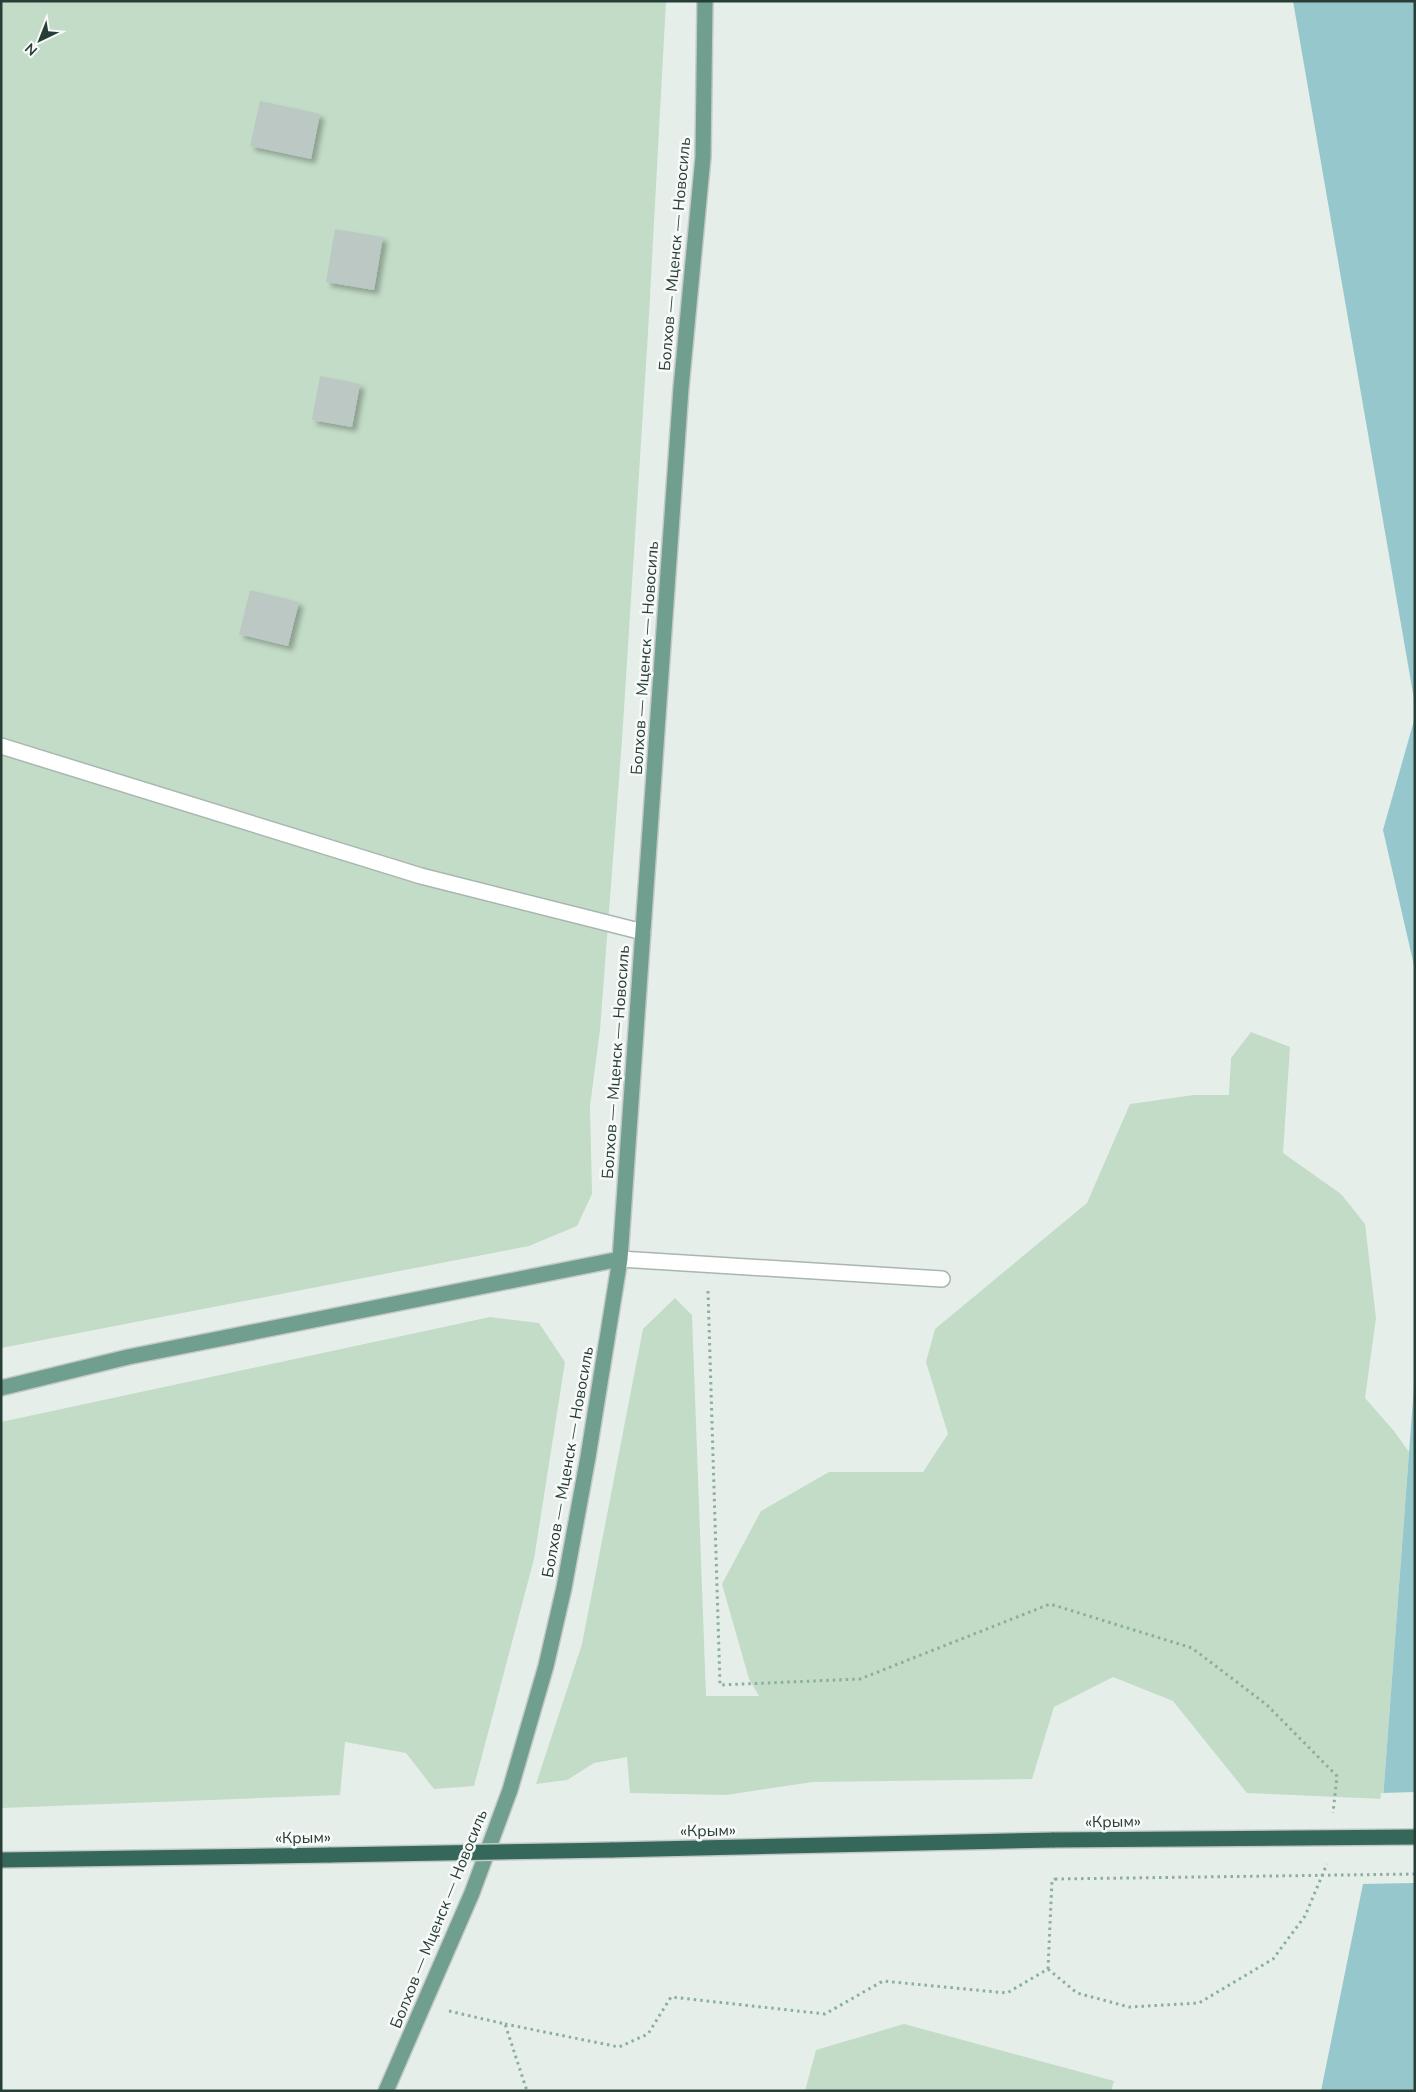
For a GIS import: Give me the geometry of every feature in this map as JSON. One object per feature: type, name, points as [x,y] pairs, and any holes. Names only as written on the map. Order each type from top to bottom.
[{"type":"highway","name":"«Крым»","points":[[1,1860],[611,1850],[1054,1840],[1415,1837]]},
{"type":"main road","name":"Болхов — Мценск — Новосиль","points":[[386,2091],[472,1893],[510,1790],[546,1666],[568,1570],[620,1259],[681,388],[703,157],[705,1]]},
{"type":"main road","points":[[1,1388],[128,1357],[620,1259]]},
{"type":"lane","points":[[1,746],[421,876],[643,932]]},
{"type":"lane","points":[[620,1259],[942,1279]]},
{"type":"path","points":[[707,1265],[720,1684],[860,1679],[1050,1604],[1192,1648],[1267,1704],[1337,1776],[1332,1822]]},
{"type":"path","points":[[1048,1969],[1077,1993],[1130,2007],[1199,2003],[1273,1959],[1306,1916],[1329,1858]]},
{"type":"path","points":[[1048,1969],[1052,1880],[1415,1874]]},
{"type":"path","points":[[424,2005],[505,2024],[619,2047],[648,2034],[671,1996],[824,2014],[883,1981],[1007,1993],[1048,1969]]},
{"type":"path","points":[[505,2024],[527,2091]]},
{"type":"green space","points":[[1,1],[666,1],[648,333],[622,740],[600,1030],[590,1106],[592,1194],[577,1226],[529,1246],[1,1348]]},
{"type":"green space","points":[[1251,1032],[1290,1047],[1283,1153],[1341,1194],[1365,1224],[1376,1318],[1365,1398],[1394,1431],[1409,1452],[1383,1799],[1247,1793],[1173,1701],[1113,1677],[1054,1707],[1032,1779],[813,1782],[726,1795],[630,1793],[627,1757],[594,1763],[567,1780],[536,1784],[582,1644],[643,1329],[675,1298],[692,1315],[706,1696],[759,1696],[749,1679],[722,1584],[761,1511],[829,1472],[923,1472],[948,1434],[926,1362],[935,1329],[1087,1203],[1130,1104],[1194,1095],[1229,1095],[1231,1058]]},
{"type":"green space","points":[[490,1317],[539,1323],[565,1362],[534,1559],[474,1786],[434,1789],[406,1753],[345,1742],[340,1795],[1,1808],[1,1422]]},
{"type":"green space","points":[[904,2024],[1114,2081],[1111,2091],[805,2091],[816,2050]]},
{"type":"water","points":[[1293,1],[1415,1],[1415,705]]},
{"type":"water","points":[[1415,717],[1415,970],[1383,830]]},
{"type":"water","points":[[1415,1373],[1415,1799],[1383,1799]]},
{"type":"water","points":[[1364,1879],[1415,1880],[1415,2091],[1321,2091]]},
{"type":"pier","points":[[1415,1792],[1415,1801],[1383,1802],[1380,1800],[1381,1793]]},
{"type":"pier","points":[[1364,1876],[1415,1877],[1415,1883],[1360,1884]]},
{"type":"building","points":[[260,101],[320,114],[311,159],[250,146]]},
{"type":"building","points":[[335,229],[383,237],[374,290],[326,282]]},
{"type":"building","points":[[320,376],[360,384],[352,427],[312,420]]},
{"type":"building","points":[[250,590],[299,602],[288,646],[239,634]]}]
